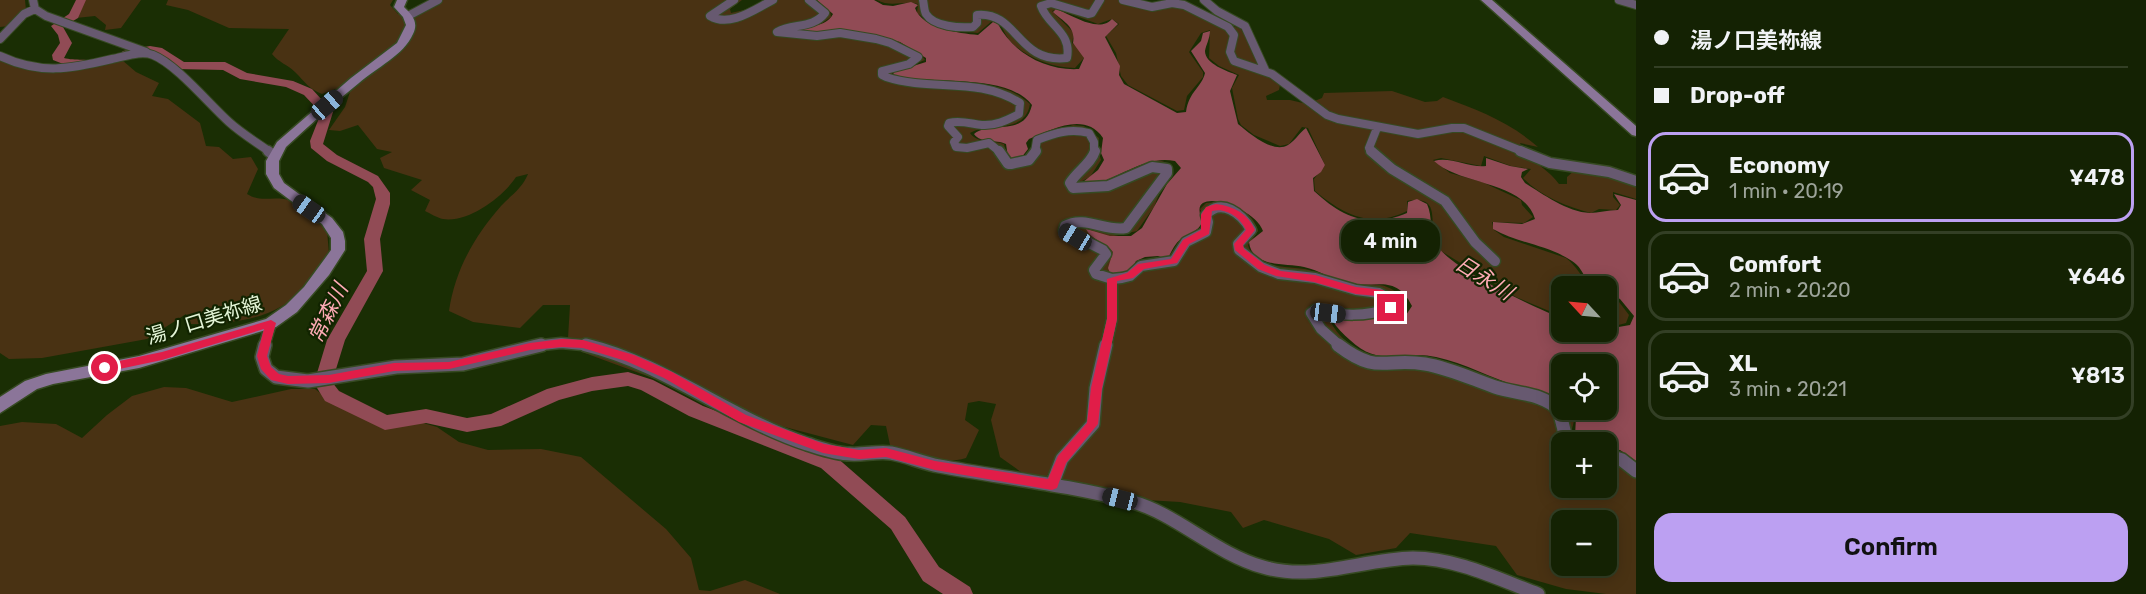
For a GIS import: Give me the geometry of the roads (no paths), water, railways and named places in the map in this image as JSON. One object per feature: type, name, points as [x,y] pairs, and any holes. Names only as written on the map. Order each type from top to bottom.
[{"type":"main road","points":[[273,156],[281,145],[323,108],[401,45],[411,25],[408,16],[399,7],[402,0]]},
{"type":"main road","points":[[1486,0],[1636,132]]},
{"type":"main road","name":"湯ノ口美祢線","points":[[0,406],[31,385],[52,378],[139,362],[271,323],[286,315],[313,287],[338,250],[338,241],[336,232],[328,222],[278,185],[270,168],[273,156]]},
{"type":"street","points":[[33,0],[35,9],[46,16],[152,54],[178,73],[230,123],[273,156]]},
{"type":"street","points":[[408,16],[438,0]]},
{"type":"street","points":[[734,0],[710,16],[720,21],[731,19],[773,0]]},
{"type":"street","points":[[809,0],[825,14],[823,17],[818,21],[784,27],[777,32],[817,36],[840,33],[883,40],[918,57],[909,64],[882,71],[882,75],[886,77],[932,85],[986,86],[1011,96],[1020,103],[1019,114],[1000,123],[987,125],[958,120],[949,123],[948,126],[958,137],[954,142],[956,147],[964,149],[986,142],[992,143],[1008,164],[1013,165],[1036,154],[1037,140],[1060,130],[1079,129],[1089,133],[1095,147],[1094,156],[1072,178],[1070,183],[1073,188],[1108,186],[1152,167],[1167,169],[1167,173],[1126,228],[1116,231],[1080,221],[1071,221],[1065,226],[1064,230],[1103,249],[1106,254],[1094,270],[1102,277],[1112,279],[1130,276],[1141,266],[1174,261],[1186,242],[1206,232],[1206,215],[1209,209],[1216,206],[1226,208],[1246,220],[1251,230],[1238,244],[1239,250],[1261,267],[1279,274],[1315,278],[1356,290],[1379,292],[1388,298],[1391,308],[1376,314],[1358,316],[1315,310],[1311,313],[1318,325],[1356,357],[1368,364],[1420,363],[1435,366],[1491,386],[1535,397],[1554,405],[1561,413],[1564,420],[1562,432]]},
{"type":"street","points":[[923,0],[928,17],[956,28],[973,27],[977,23],[977,15],[992,13],[1041,57],[1060,60],[1067,58],[1070,51],[1068,44],[1062,33],[1041,10],[1041,6],[1051,3],[1088,14],[1092,13],[1100,0]]},
{"type":"street","points":[[1123,0],[1152,7],[1172,3],[1184,5],[1232,31],[1234,35],[1230,43],[1230,54],[1234,61],[1265,70],[1327,115],[1350,123],[1426,134],[1449,126],[1464,128],[1550,163],[1609,172],[1636,181]]},
{"type":"street","points":[[1204,0],[1217,11],[1245,26],[1265,70]]},
{"type":"street","points":[[1619,0],[1636,5]]},
{"type":"street","points":[[0,39],[24,14],[35,9]]},
{"type":"street","points":[[0,56],[31,68],[46,70],[78,67],[135,54],[152,54]]},
{"type":"street","points":[[1377,128],[1369,147],[1371,152],[1444,200],[1456,212],[1468,234],[1495,261]]},
{"type":"street","points":[[1052,485],[1062,459],[1093,424],[1096,388],[1112,319],[1112,279]]},
{"type":"street","points":[[271,323],[262,356],[266,369],[275,377],[288,380],[329,379],[394,367],[449,365],[530,346],[583,344],[630,358],[668,375],[742,418],[823,448],[859,455],[886,452],[935,465],[1052,485],[1136,503],[1226,552],[1259,567],[1284,572],[1316,573],[1399,559],[1436,561],[1461,567],[1538,594]]},
{"type":"street","points":[[1617,458],[1636,471]]},
{"type":"waterway","name":"常森川","points":[[81,0],[74,16],[57,26],[64,35],[66,43],[58,55],[59,60],[76,65],[91,63]]},
{"type":"waterway","name":"常森川","points":[[127,53],[158,50],[181,66],[225,66],[244,76],[289,84],[308,92],[327,112],[326,121],[316,145],[332,158],[364,173],[380,185],[383,199],[372,239],[375,271],[336,340],[323,383],[332,396],[385,423],[426,416],[467,425],[494,421],[554,394],[592,384],[628,379],[647,385],[696,411],[828,462],[898,523],[931,574],[962,594]]},
{"type":"water label","name":"日永川","points":[[1484,278]]}]
